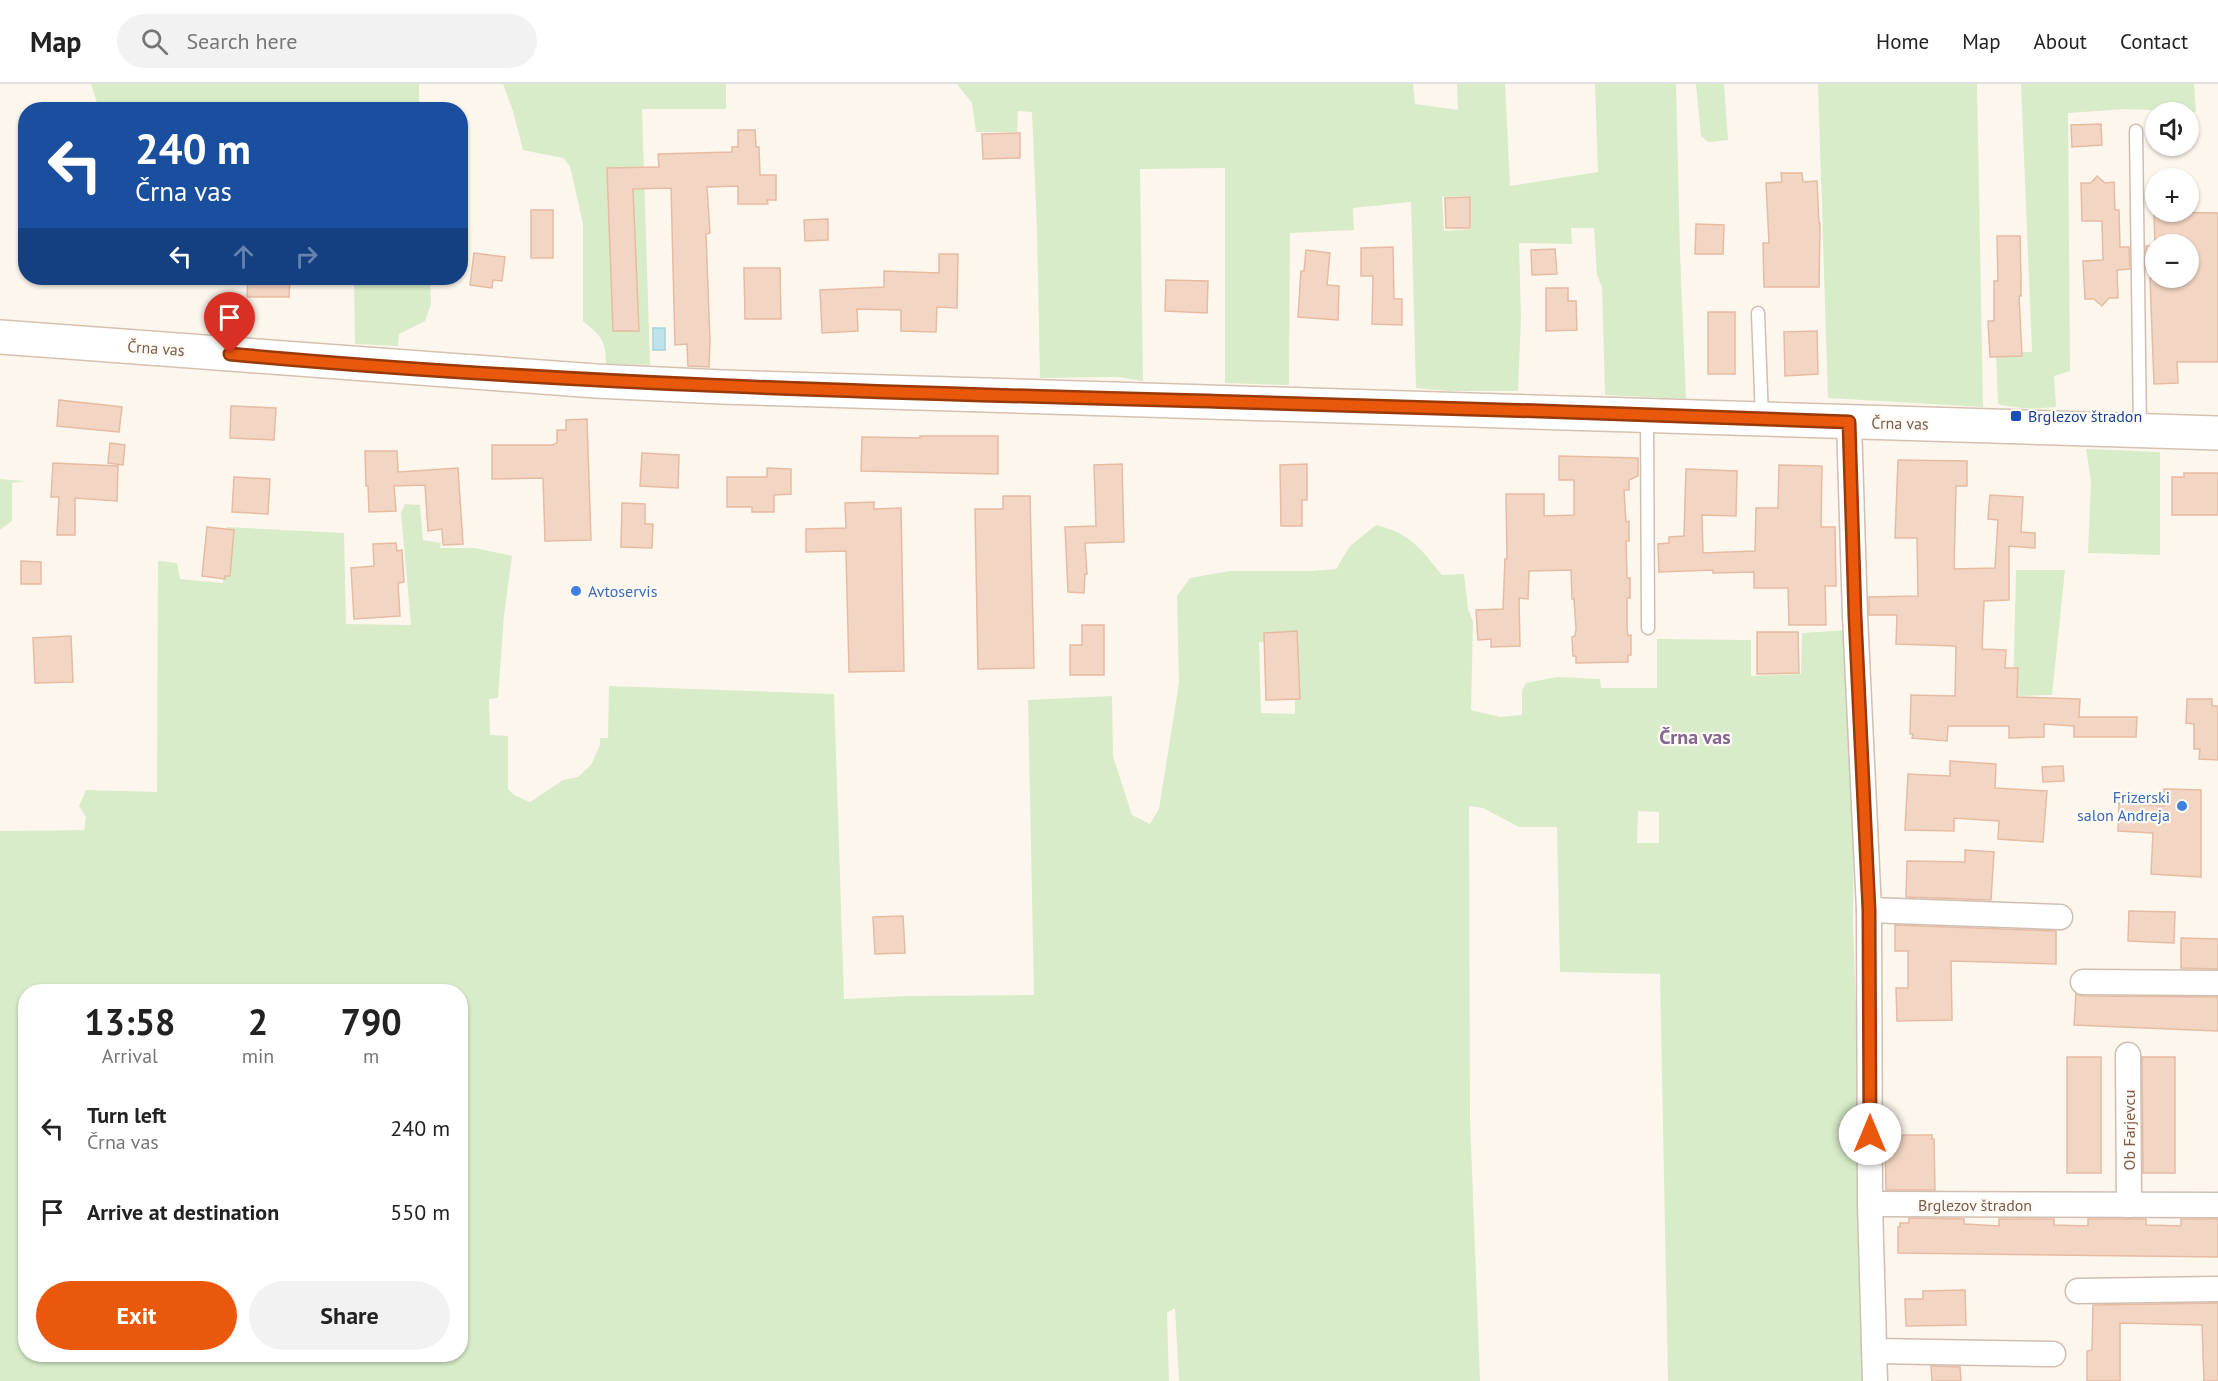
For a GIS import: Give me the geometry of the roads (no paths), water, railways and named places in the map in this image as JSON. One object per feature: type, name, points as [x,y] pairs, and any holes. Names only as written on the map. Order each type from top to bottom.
[{"type":"street","name":"Črna vas","points":[[0,338],[573,380],[722,387],[2218,433]]},
{"type":"street","points":[[1849,422],[1855,616],[1869,910],[1870,1204],[1875,1381]]},
{"type":"street","points":[[1869,910],[2060,917]]},
{"type":"street","points":[[2084,982],[2218,983]]},
{"type":"street","name":"Ob Farjevcu","points":[[2128,1054],[2129,1205]]},
{"type":"street","name":"Brglezov štradon","points":[[1870,1204],[2129,1205]]},
{"type":"street","points":[[2129,1205],[2218,1205]]},
{"type":"street","points":[[2078,1291],[2218,1290]]},
{"type":"street","points":[[1875,1351],[2052,1354]]},
{"type":"lane","points":[[2136,131],[2140,431]]},
{"type":"lane","points":[[1758,313],[1762,419]]},
{"type":"lane","points":[[1647,416],[1648,628]]},
{"type":"water","points":[[653,328],[665,328],[665,350],[653,350]]},
{"type":"place","name":"Brglezov štradon","points":[[2016,416]]},
{"type":"place","name":"Avtoservis","points":[[576,591]]},
{"type":"place","name":"Frizerski salon Andreja","points":[[2182,806]]},
{"type":"district","name":"Črna vas","points":[[1695,737]]}]
